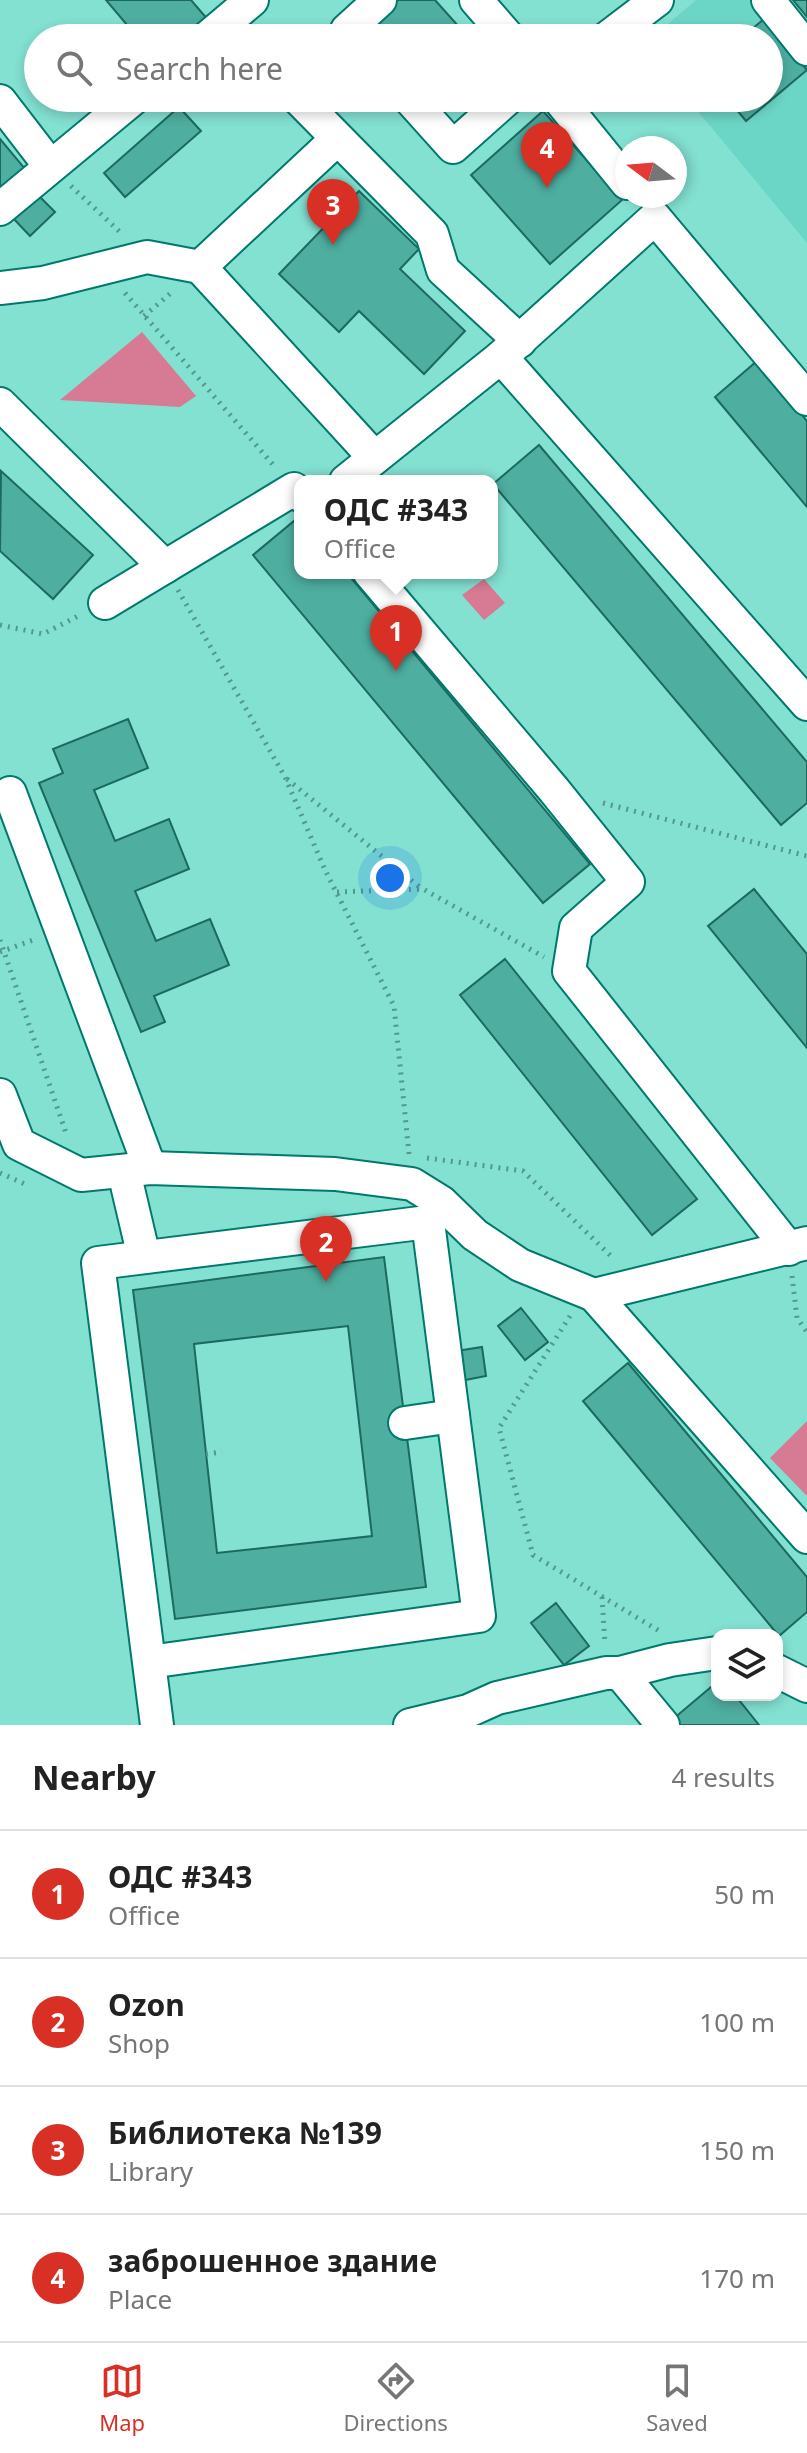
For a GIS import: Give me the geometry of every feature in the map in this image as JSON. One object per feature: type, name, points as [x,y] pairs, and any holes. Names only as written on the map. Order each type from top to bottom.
[{"type":"lane","points":[[223,24],[252,0]]},
{"type":"lane","points":[[354,24],[380,0]]},
{"type":"lane","points":[[476,0],[497,24]]},
{"type":"lane","points":[[625,24],[657,0]]},
{"type":"lane","points":[[768,0],[807,49]]},
{"type":"lane","points":[[0,101],[50,166]]},
{"type":"lane","points":[[0,209],[117,112]]},
{"type":"lane","points":[[311,112],[432,234],[443,270],[807,704]]},
{"type":"lane","points":[[422,112],[453,147],[492,112]]},
{"type":"lane","points":[[569,112],[615,168]]},
{"type":"lane","points":[[200,267],[337,139]]},
{"type":"lane","points":[[353,475],[511,349],[645,208]]},
{"type":"lane","points":[[647,208],[807,399]]},
{"type":"lane","points":[[0,288],[43,283],[147,257],[200,267],[374,457]]},
{"type":"lane","points":[[0,404],[165,567]]},
{"type":"lane","points":[[105,603],[294,494]]},
{"type":"lane","points":[[375,579],[628,882],[576,928],[569,971],[798,1246],[590,1293]]},
{"type":"lane","points":[[10,793],[137,1170],[144,1257]]},
{"type":"lane","points":[[0,1095],[19,1144],[81,1175],[137,1170],[335,1174],[412,1184],[441,1202],[475,1235],[520,1265],[590,1293],[807,1537]]},
{"type":"lane","points":[[149,1662],[479,1616],[428,1222],[98,1263],[157,1725]]},
{"type":"lane","points":[[405,1423],[453,1416]]},
{"type":"lane","points":[[410,1725],[475,1718],[497,1698],[711,1654]]},
{"type":"lane","points":[[613,1673],[663,1725]]},
{"type":"lane","points":[[783,1674],[807,1686]]},
{"type":"path","points":[[50,166],[130,242]]},
{"type":"path","points":[[117,284],[294,489]]},
{"type":"path","points":[[165,567],[285,777],[337,892],[394,1006],[409,1155]]},
{"type":"path","points":[[0,625],[43,634],[105,603]]},
{"type":"path","points":[[285,777],[423,889],[569,971]]},
{"type":"path","points":[[599,802],[807,856]]},
{"type":"path","points":[[337,892],[423,889]]},
{"type":"path","points":[[0,940],[81,1175]]},
{"type":"path","points":[[394,1154],[523,1171],[611,1258],[625,1255]]},
{"type":"path","points":[[798,1246],[797,1318],[807,1332]]},
{"type":"path","points":[[590,1293],[499,1428],[533,1555],[661,1633],[670,1660]]},
{"type":"path","points":[[206,1454],[222,1452]]},
{"type":"path","points":[[602,1597],[613,1673]]},
{"type":"shaded area","points":[[696,0],[755,0],[775,24],[668,24]]},
{"type":"shaded area","points":[[783,34],[807,63],[807,243],[699,112],[783,112]]},
{"type":"shaded area","points":[[142,332],[196,396],[180,407],[60,400]]},
{"type":"shaded area","points":[[484,579],[505,603],[484,620],[462,595]]},
{"type":"shaded area","points":[[807,1421],[807,1496],[770,1458]]},
{"type":"building","points":[[106,0],[191,0],[209,21],[205,24],[126,24]]},
{"type":"building","points":[[396,0],[435,0],[456,24],[372,24]]},
{"type":"building","points":[[793,0],[807,0],[807,17]]},
{"type":"building","points":[[783,42],[807,70],[783,90]]},
{"type":"building","points":[[173,112],[184,112],[201,131],[125,197],[104,173]]},
{"type":"building","points":[[542,112],[615,192],[615,206],[550,264],[471,175]]},
{"type":"building","points":[[739,112],[757,112],[746,121]]},
{"type":"building","points":[[0,139],[26,170],[0,191]]},
{"type":"building","points":[[359,191],[419,249],[400,269],[465,331],[424,374],[359,311],[339,332],[279,274]]},
{"type":"building","points":[[35,192],[55,212],[30,236],[11,216]]},
{"type":"building","points":[[757,361],[807,421],[807,507],[715,397]]},
{"type":"building","points":[[539,445],[807,762],[807,803],[781,825],[498,490],[498,480]]},
{"type":"building","points":[[1,471],[93,555],[53,599],[0,551]]},
{"type":"building","points":[[294,521],[294,579],[352,579],[590,864],[543,903],[253,555]]},
{"type":"building","points":[[128,719],[148,768],[94,790],[115,841],[169,819],[189,869],[135,891],[156,941],[210,919],[229,965],[154,996],[165,1022],[141,1032],[39,783],[63,773],[53,749]]},
{"type":"building","points":[[754,889],[807,954],[807,1048],[708,926]]},
{"type":"building","points":[[505,959],[697,1199],[652,1235],[460,995]]},
{"type":"building","points":[[384,1257],[426,1587],[175,1619],[133,1290]],"holes":[[[348,1326],[372,1536],[217,1553],[194,1344]]]},
{"type":"building","points":[[521,1308],[548,1342],[525,1360],[498,1326]]},
{"type":"building","points":[[482,1347],[486,1376],[455,1382],[450,1352]]},
{"type":"building","points":[[628,1363],[807,1577],[807,1612],[783,1633],[783,1629],[773,1629],[583,1401]]},
{"type":"building","points":[[556,1603],[589,1646],[564,1665],[531,1623]]},
{"type":"building","points":[[711,1687],[711,1701],[740,1701],[759,1725],[678,1725],[673,1719]]},
{"type":"place","name":"заброшенное здание","points":[[547,188]]},
{"type":"place","name":"Библиотека №139","points":[[333,245]]},
{"type":"place","name":"ОДС #343","points":[[396,671]]},
{"type":"place","name":"Ozon","points":[[326,1282]]}]
